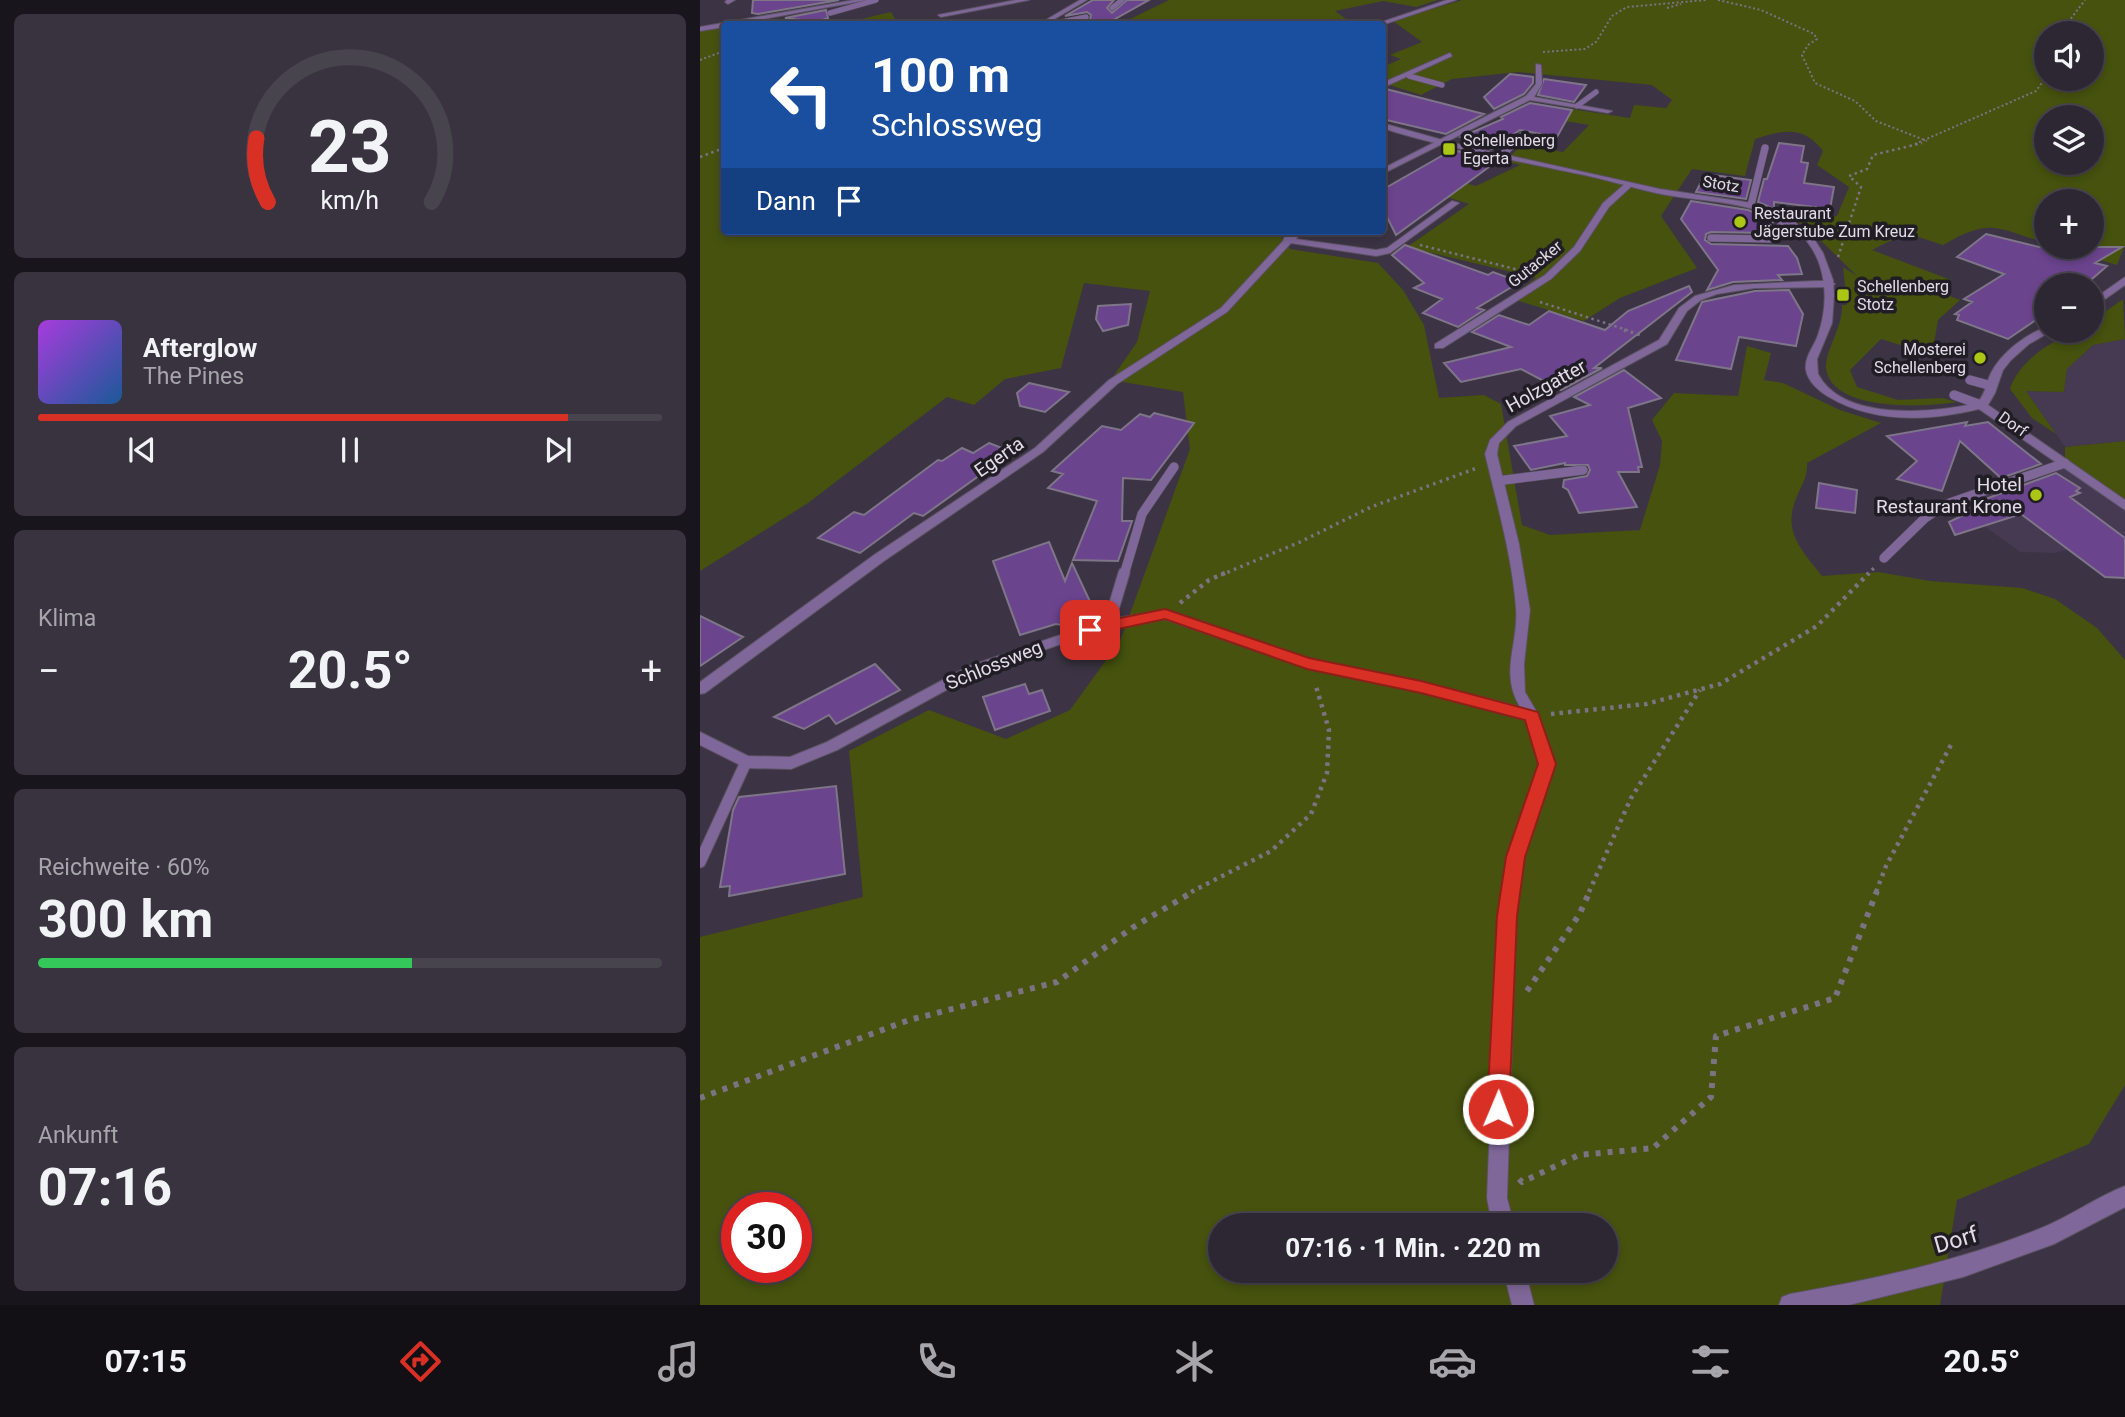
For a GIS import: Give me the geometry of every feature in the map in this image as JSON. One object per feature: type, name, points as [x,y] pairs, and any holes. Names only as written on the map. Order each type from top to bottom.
[{"type":"street","points":[[745,21],[864,0]]},
{"type":"street","points":[[941,15],[1026,0]]},
{"type":"street","points":[[1047,21],[1084,0]]},
{"type":"street","points":[[1386,22],[1452,0]]},
{"type":"street","points":[[700,29],[721,25]]},
{"type":"street","points":[[1386,85],[1450,55]]},
{"type":"street","points":[[1386,170],[1529,98],[1539,84],[1538,65]]},
{"type":"street","points":[[1529,98],[1608,111]]},
{"type":"street","name":"Stotz","points":[[1386,126],[1441,142],[1630,184],[1751,205],[1786,219],[1811,240],[1830,284],[1828,318],[1811,365],[1812,374],[1824,388],[1847,402],[1882,412],[1922,414],[1982,405]]},
{"type":"street","name":"Gutacker","points":[[1439,346],[1548,278],[1577,249],[1606,205],[1630,184]]},
{"type":"street","points":[[1287,240],[1376,253],[1391,250],[1455,203]]},
{"type":"street","name":"Egerta","points":[[700,689],[879,558],[1039,450],[1113,382],[1224,310],[1293,235]]},
{"type":"street","points":[[2104,296],[2125,280]]},
{"type":"street","name":"Holzgatter","points":[[1492,463],[1494,442],[1502,432],[1534,411],[1663,342],[1674,330],[1685,307],[1697,299],[1755,285],[1830,284]]},
{"type":"street","name":"Dorf","points":[[2034,338],[2017,350],[1998,369],[1991,393],[1982,405],[2125,506]]},
{"type":"street","points":[[1492,463],[1513,544],[1523,610],[1517,663],[1518,692],[1532,716],[1547,764],[1516,857],[1507,916],[1497,1198],[1500,1213]]},
{"type":"street","name":"Schlossweg","points":[[700,738],[746,762],[791,763],[832,747],[974,670],[1108,623],[1165,614],[1307,663],[1421,687],[1532,716]]},
{"type":"street","name":"Dorf","points":[[1790,1305],[1877,1290],[2004,1254],[2125,1196]]},
{"type":"street","points":[[1517,1283],[1523,1305]]},
{"type":"lane","points":[[830,13],[876,0]]},
{"type":"lane","points":[[1112,8],[1122,0]]},
{"type":"lane","points":[[1067,21],[1086,17]]},
{"type":"lane","points":[[1409,76],[1441,85]]},
{"type":"lane","points":[[1577,106],[1596,92]]},
{"type":"lane","points":[[1502,155],[1521,135]]},
{"type":"lane","points":[[1751,205],[1765,148]]},
{"type":"lane","points":[[1711,238],[1770,239],[1786,219]]},
{"type":"lane","points":[[1970,380],[1992,386]]},
{"type":"lane","points":[[1954,395],[1982,405]]},
{"type":"lane","points":[[1884,558],[1925,517],[1944,505],[2065,463]]},
{"type":"lane","points":[[1108,623],[1142,514],[1174,467]]},
{"type":"lane","points":[[1497,481],[1583,470]]},
{"type":"lane","points":[[700,862],[746,762]]},
{"type":"path","points":[[1538,65],[1535,53],[1585,49],[1596,42],[1619,10],[1706,0]]},
{"type":"path","points":[[1718,0],[1762,10],[1814,33],[1817,40],[1808,45],[1802,55],[1815,83],[1855,101],[1858,109],[1888,125],[1928,141]]},
{"type":"path","points":[[2068,21],[2081,10],[2085,0]]},
{"type":"path","points":[[1667,8],[1685,2]]},
{"type":"path","points":[[700,60],[721,52]]},
{"type":"path","points":[[1837,258],[1861,187],[1849,176],[1867,169],[1873,155],[1928,141],[2036,91]]},
{"type":"path","points":[[700,157],[721,149]]},
{"type":"path","points":[[1402,241],[1548,278]]},
{"type":"path","points":[[1522,296],[1652,338]]},
{"type":"path","points":[[1165,614],[1209,580],[1300,542],[1371,507],[1492,463]]},
{"type":"path","points":[[1532,716],[1646,704],[1720,684],[1817,626],[1884,558]]},
{"type":"path","points":[[700,1098],[909,1020],[1057,982],[1143,922],[1205,884],[1271,851],[1311,814],[1327,773],[1329,730],[1307,663]]},
{"type":"path","points":[[1525,994],[1579,915],[1631,798],[1700,690]]},
{"type":"path","points":[[1498,1156],[1522,1182],[1579,1155],[1653,1148],[1711,1097],[1716,1036],[1835,998],[1886,866],[1952,743]]},
{"type":"shaded area","points":[[2125,339],[2125,441],[2065,447],[2026,391],[2064,392],[2067,369],[2093,345]]},
{"type":"shaded area","points":[[2052,462],[2065,463],[2125,505],[2125,575],[2091,544],[2054,553],[2020,552],[1947,499]]},
{"type":"green space","points":[[1169,0],[1438,0],[1416,7],[1383,1],[1335,11],[1349,21],[1126,21]]},
{"type":"green space","points":[[1462,0],[2125,0],[2125,245],[2117,265],[2097,259],[2104,259],[2104,189],[2034,189],[2034,239],[2004,230],[1983,228],[1943,245],[1906,233],[1872,250],[1951,280],[1937,291],[1960,300],[1938,320],[1932,355],[1881,339],[1850,370],[1857,387],[1898,400],[1942,398],[1957,402],[1904,405],[1862,400],[1844,393],[1832,383],[1826,368],[1828,354],[1840,322],[1842,305],[1847,305],[1843,267],[1857,276],[1809,229],[1795,221],[1837,216],[1849,187],[1817,165],[1823,151],[1808,137],[1800,133],[1784,132],[1755,139],[1745,176],[1692,169],[1661,216],[1697,268],[1620,298],[1584,321],[1509,298],[1536,278],[1407,247],[1469,204],[1447,197],[1465,183],[1476,186],[1520,165],[1505,161],[1522,145],[1563,152],[1589,125],[1559,120],[1571,109],[1630,118],[1634,105],[1666,108],[1672,100],[1652,85],[1518,72],[1452,79],[1421,95],[1386,84],[1386,66],[1401,59],[1390,55],[1422,42],[1393,21]]},
{"type":"green space","points":[[891,12],[895,19],[919,21],[853,21]]},
{"type":"green space","points":[[721,26],[721,235],[1284,235],[1281,237],[1290,249],[1378,263],[1403,290],[1424,325],[1439,398],[1484,395],[1501,404],[1522,525],[1550,535],[1640,530],[1660,465],[1662,441],[1652,420],[1674,393],[1738,396],[1747,346],[1771,353],[1764,380],[1783,383],[1840,410],[1881,423],[1807,463],[1805,479],[1793,507],[1792,528],[1800,547],[1822,576],[1878,572],[1930,581],[2022,588],[2055,599],[2097,628],[2125,660],[2125,1085],[2089,1144],[1957,1200],[1940,1305],[700,1305],[700,937],[863,897],[849,751],[929,710],[1006,739],[1070,710],[1120,641],[1190,449],[1183,392],[1111,380],[1137,342],[1150,291],[1084,283],[1061,368],[1005,379],[974,405],[947,397],[808,503],[700,571],[700,31]]},
{"type":"green space","points":[[2123,299],[2125,339],[2104,343],[2104,313]]},
{"type":"green space","points":[[2053,343],[2104,343],[2093,345],[2067,369],[2064,392],[2026,391],[2056,434],[2032,418],[2010,389],[2022,368]]},
{"type":"green space","points":[[2125,441],[2125,505],[2065,463],[2065,447]]},
{"type":"building","points":[[753,0],[839,0],[758,14],[752,13]]},
{"type":"building","points":[[1093,0],[1114,0],[1107,8],[1112,13],[1127,0],[1149,0],[1111,21],[1086,21],[1090,20],[1091,15],[1087,12],[1065,16]]},
{"type":"building","points":[[826,10],[828,18],[809,21],[785,18]]},
{"type":"building","points":[[1510,74],[1533,77],[1533,83],[1524,94],[1494,109],[1484,97]]},
{"type":"building","points":[[1544,79],[1586,85],[1574,102],[1538,95]]},
{"type":"building","points":[[1386,89],[1484,114],[1446,134],[1386,120]]},
{"type":"building","points":[[1530,103],[1572,110],[1557,137],[1520,130],[1492,149],[1464,143],[1469,139],[1461,137],[1503,119],[1501,117]]},
{"type":"building","points":[[1779,143],[1804,146],[1801,162],[1808,163],[1804,183],[1834,187],[1830,209],[1774,202],[1774,209],[1758,202]]},
{"type":"building","points":[[1452,150],[1480,156],[1470,162],[1489,167],[1396,235],[1386,215],[1386,188]]},
{"type":"building","points":[[1705,174],[1751,180],[1746,199],[1696,192]]},
{"type":"building","points":[[1691,201],[1748,210],[1774,220],[1767,233],[1711,232],[1706,234],[1705,240],[1711,244],[1788,246],[1797,258],[1802,274],[1778,275],[1782,280],[1733,282],[1707,290],[1718,270],[1681,219]]},
{"type":"building","points":[[1986,234],[2034,246],[2034,259],[2102,259],[2095,263],[2107,266],[2099,273],[2034,273],[2034,321],[2008,339],[1957,320],[1959,315],[1955,314],[1972,302],[1964,299],[2004,274],[1957,257]]},
{"type":"building","points":[[1405,245],[1488,275],[1493,272],[1520,282],[1477,308],[1484,310],[1458,327],[1423,313],[1442,299],[1414,288],[1424,283],[1392,255]]},
{"type":"building","points":[[2104,247],[2122,247],[2104,258]]},
{"type":"building","points":[[1689,286],[1692,292],[1594,368],[1602,368],[1561,390],[1521,369],[1461,382],[1444,363],[1511,347],[1472,332],[1499,315],[1529,325],[1549,311],[1605,330],[1628,311]]},
{"type":"building","points":[[1789,290],[1803,314],[1796,346],[1739,337],[1731,369],[1676,360],[1702,302],[1755,291]]},
{"type":"building","points":[[1131,304],[1128,325],[1103,331],[1096,319],[1098,306]]},
{"type":"building","points":[[1624,370],[1661,398],[1628,408],[1642,467],[1638,467],[1639,472],[1618,472],[1637,507],[1579,513],[1568,490],[1563,487],[1564,480],[1587,476],[1590,470],[1588,465],[1565,463],[1531,470],[1514,446],[1567,436],[1550,416],[1590,405],[1574,397]]},
{"type":"building","points":[[1029,383],[1069,392],[1045,412],[1020,406],[1017,393]]},
{"type":"building","points":[[1154,413],[1194,423],[1151,480],[1123,478],[1122,521],[1132,521],[1118,561],[1073,560],[1097,501],[1048,488],[1063,474],[1052,471],[1102,426],[1121,430],[1140,414],[1150,417]]},
{"type":"building","points":[[1967,422],[1965,426],[1988,422],[2041,464],[2001,478],[1960,441],[1942,491],[1897,479],[1917,461],[1887,436]]},
{"type":"building","points":[[989,443],[1012,452],[923,516],[914,513],[860,553],[818,538],[854,512],[864,515],[938,460],[942,461],[962,448],[973,453]]},
{"type":"building","points":[[2056,473],[2080,488],[2076,491],[2080,493],[2070,497],[2125,538],[2125,578],[2105,577],[2021,514],[1955,535],[1949,522],[1988,503],[1980,501]]},
{"type":"building","points":[[1819,483],[1857,490],[1855,513],[1816,508]]},
{"type":"building","points":[[1049,542],[1065,581],[1072,563],[1094,610],[1067,618],[1061,625],[1056,624],[1020,635],[993,561]]},
{"type":"building","points":[[700,616],[743,637],[700,666]]},
{"type":"building","points":[[875,664],[900,690],[836,724],[829,715],[804,729],[774,717]]},
{"type":"building","points":[[1025,684],[1029,694],[1042,690],[1050,711],[995,730],[983,697]]},
{"type":"building","points":[[836,786],[845,874],[729,896],[730,886],[720,887],[733,810],[739,797]]},
{"type":"place","name":"Schellenberg Egerta","points":[[1449,149]]},
{"type":"place","name":"Restaurant Jägerstube Zum Kreuz","points":[[1740,222]]},
{"type":"place","name":"Schellenberg Stotz","points":[[1843,295]]},
{"type":"place","name":"Mosterei Schellenberg","points":[[1980,358]]},
{"type":"place","name":"Hotel Restaurant Krone","points":[[2036,495]]},
{"type":"route","points":[[1090,630],[1108,623],[1165,614],[1307,663],[1421,687],[1532,716],[1547,764],[1516,857],[1507,916],[1498,1109]]}]
